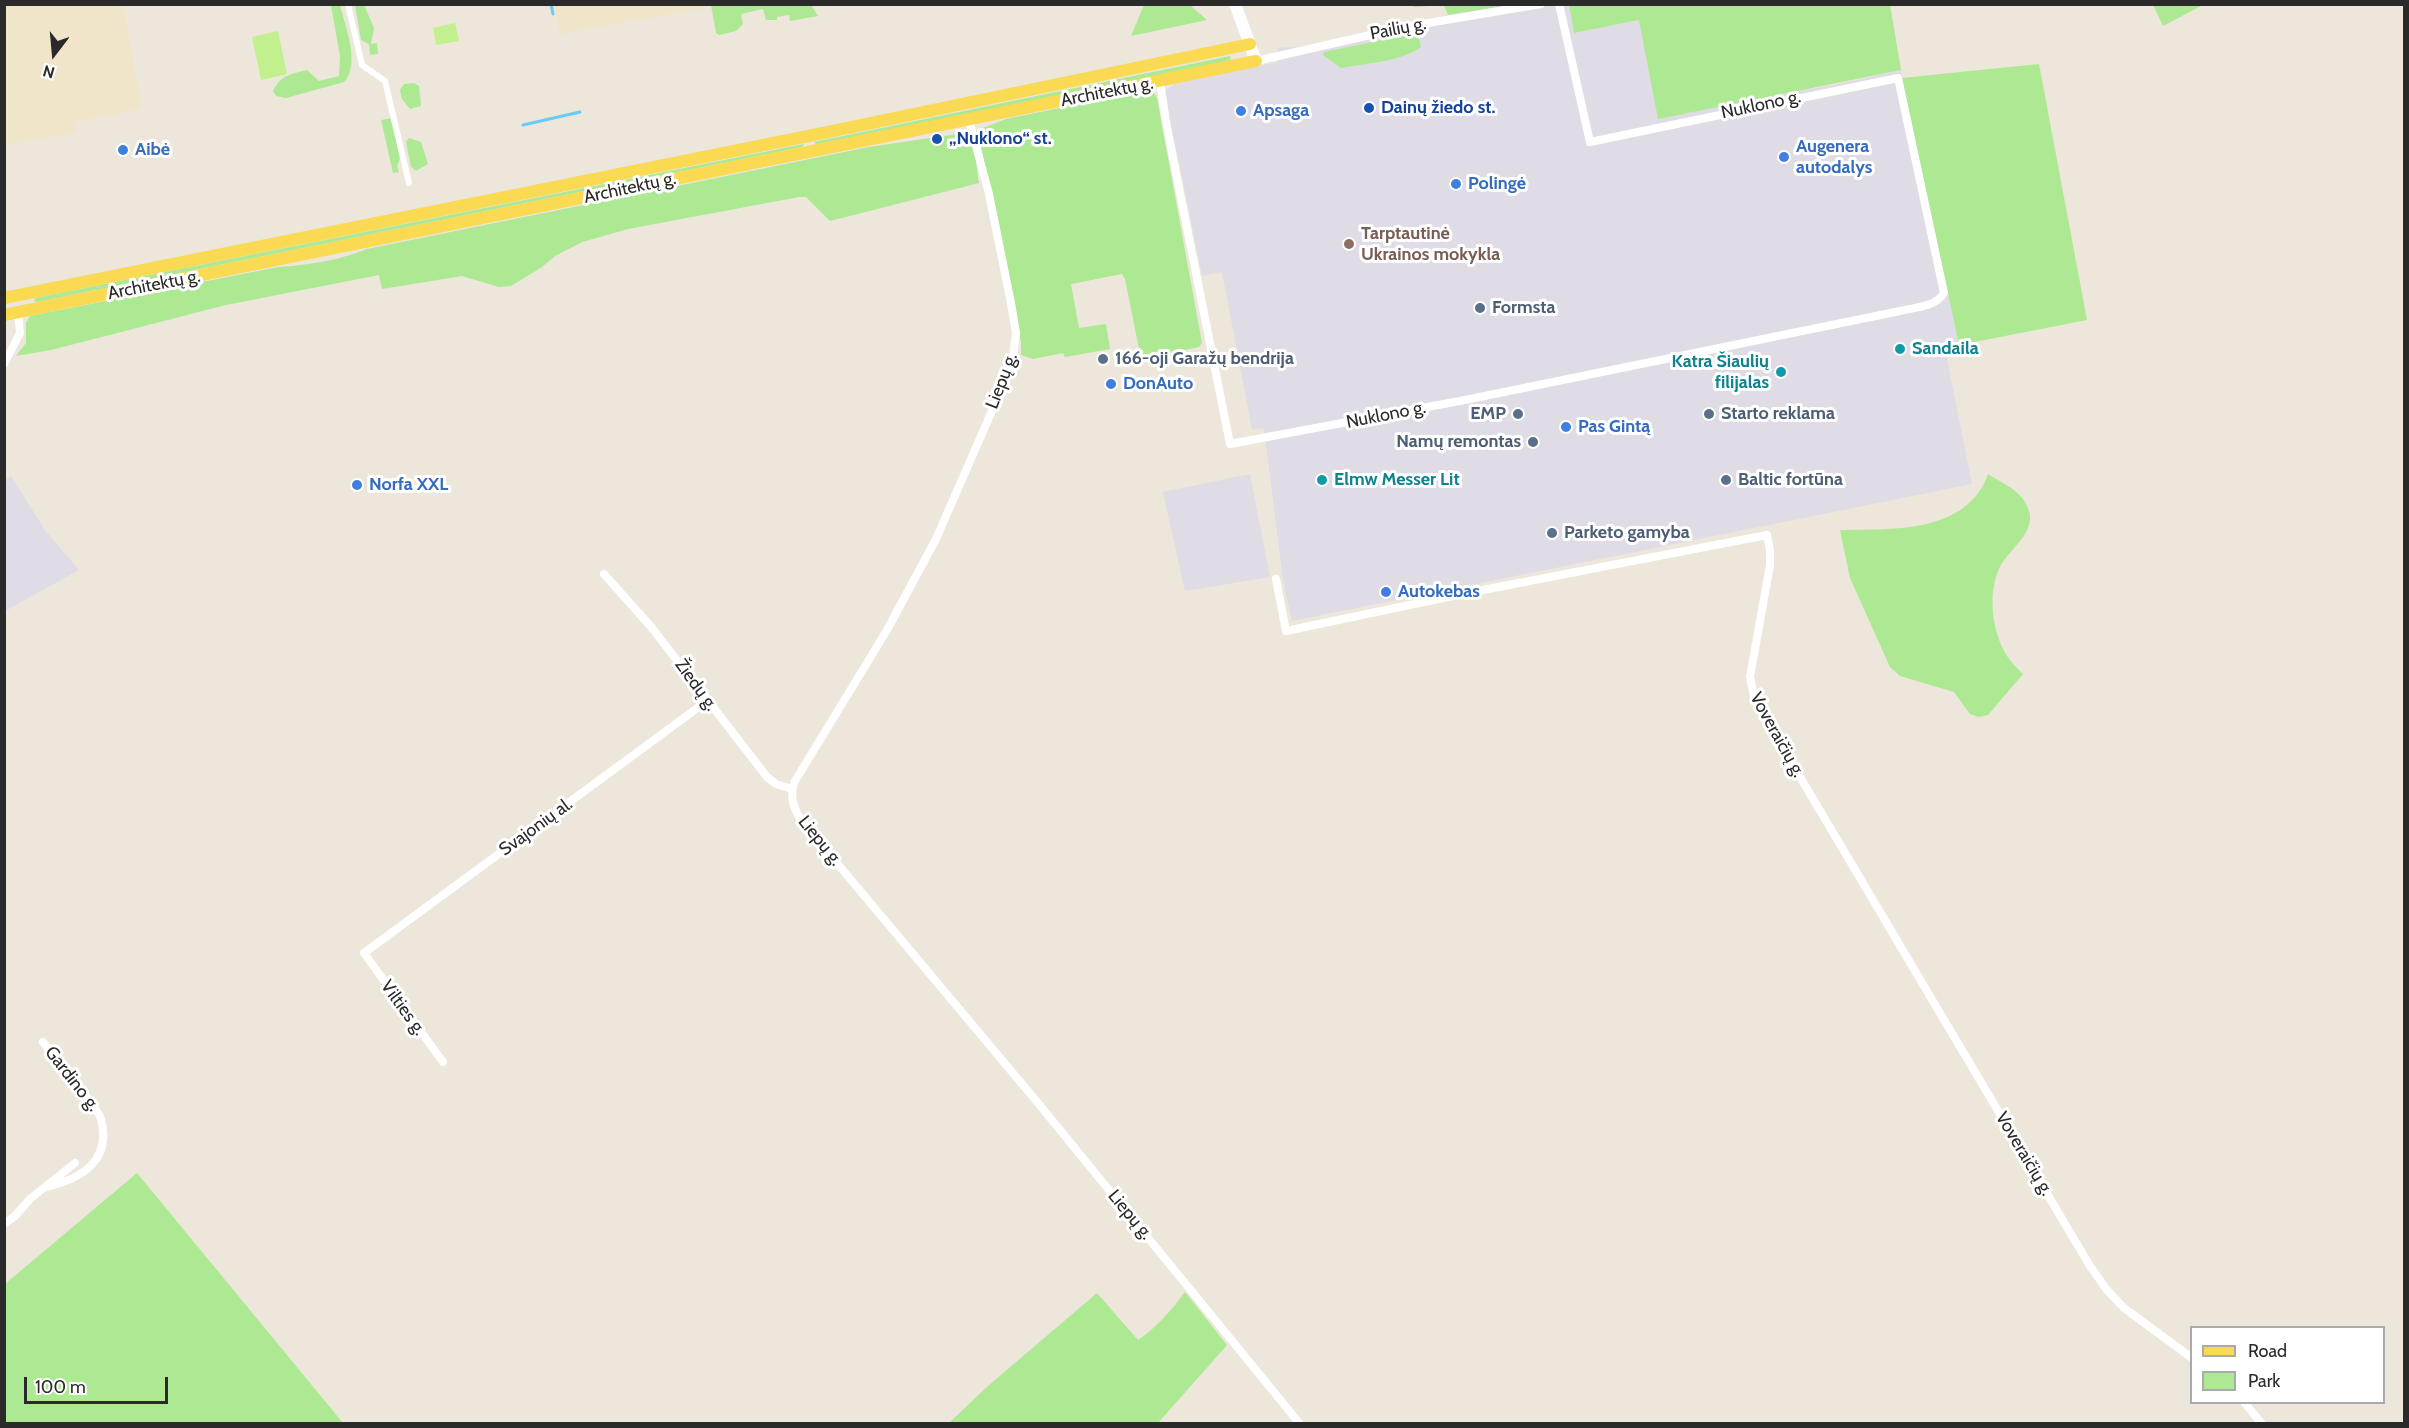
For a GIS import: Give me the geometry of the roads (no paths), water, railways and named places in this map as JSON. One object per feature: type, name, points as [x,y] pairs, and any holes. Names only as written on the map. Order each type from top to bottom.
[{"type":"main road","points":[[1235,4],[1256,61]]},
{"type":"main road","name":"Architektų g.","points":[[4,298],[1250,44]]},
{"type":"main road","name":"Architektų g.","points":[[4,315],[1256,61]]},
{"type":"main road","points":[[804,136],[808,152]]},
{"type":"main road","points":[[28,293],[32,310]]},
{"type":"street","points":[[348,4],[362,65],[385,81],[409,183]]},
{"type":"street","name":"Pailių g.","points":[[1256,61],[1410,26],[1541,4]]},
{"type":"street","name":"Nuklono g.","points":[[1160,81],[1166,122],[1230,444],[1465,400],[1905,310],[1940,300],[1944,292],[1898,78],[1590,142],[1559,4]]},
{"type":"street","name":"Liepų g.","points":[[969,120],[989,194],[1011,303],[1016,333],[1012,365],[936,539],[887,630],[792,789],[792,804],[800,819],[1038,1103],[1300,1424]]},
{"type":"street","points":[[4,363],[20,333],[18,312]]},
{"type":"street","name":"Voveraičių g.","points":[[1276,579],[1286,632],[1468,592],[1767,535],[1770,565],[1750,677],[1755,701],[2090,1266],[2107,1290],[2124,1308],[2190,1357]]},
{"type":"street","name":"Žiedų g.","points":[[604,574],[652,628],[767,777],[776,784],[792,789]]},
{"type":"street","name":"Svajonių al.","points":[[364,953],[707,701]]},
{"type":"street","name":"Vilties g.","points":[[364,953],[443,1062]]},
{"type":"street","name":"Gardino g.","points":[[43,1042],[101,1117],[102,1140],[98,1158],[81,1175],[68,1182],[46,1187]]},
{"type":"street","points":[[4,1224],[75,1163]]},
{"type":"street","points":[[2246,1404],[2262,1424]]},
{"type":"waterway","points":[[551,4],[553,14]]},
{"type":"waterway","points":[[523,125],[580,112]]},
{"type":"place","name":"Dainų žiedo st.","points":[[1369,108]]},
{"type":"place","name":"Apsaga","points":[[1241,111]]},
{"type":"place","name":"„Nuklono“ st.","points":[[937,139]]},
{"type":"place","name":"Aibė","points":[[123,150]]},
{"type":"place","name":"Augenera autodalys","points":[[1784,157]]},
{"type":"place","name":"Polingė","points":[[1456,184]]},
{"type":"place","name":"Tarptautinė Ukrainos mokykla","points":[[1349,244]]},
{"type":"place","name":"Formsta","points":[[1480,308]]},
{"type":"place","name":"Sandaila","points":[[1900,349]]},
{"type":"place","name":"166-oji Garažų bendrija","points":[[1103,359]]},
{"type":"place","name":"Katra Šiaulių filijalas","points":[[1781,372]]},
{"type":"place","name":"DonAuto","points":[[1111,384]]},
{"type":"place","name":"EMP","points":[[1518,414]]},
{"type":"place","name":"Starto reklama","points":[[1709,414]]},
{"type":"place","name":"Pas Gintą","points":[[1566,427]]},
{"type":"place","name":"Namų remontas","points":[[1533,442]]},
{"type":"place","name":"Elmw Messer Lit","points":[[1322,480]]},
{"type":"place","name":"Baltic fortūna","points":[[1726,480]]},
{"type":"place","name":"Norfa XXL","points":[[357,485]]},
{"type":"place","name":"Parketo gamyba","points":[[1552,533]]},
{"type":"place","name":"Autokebas","points":[[1386,592]]}]
